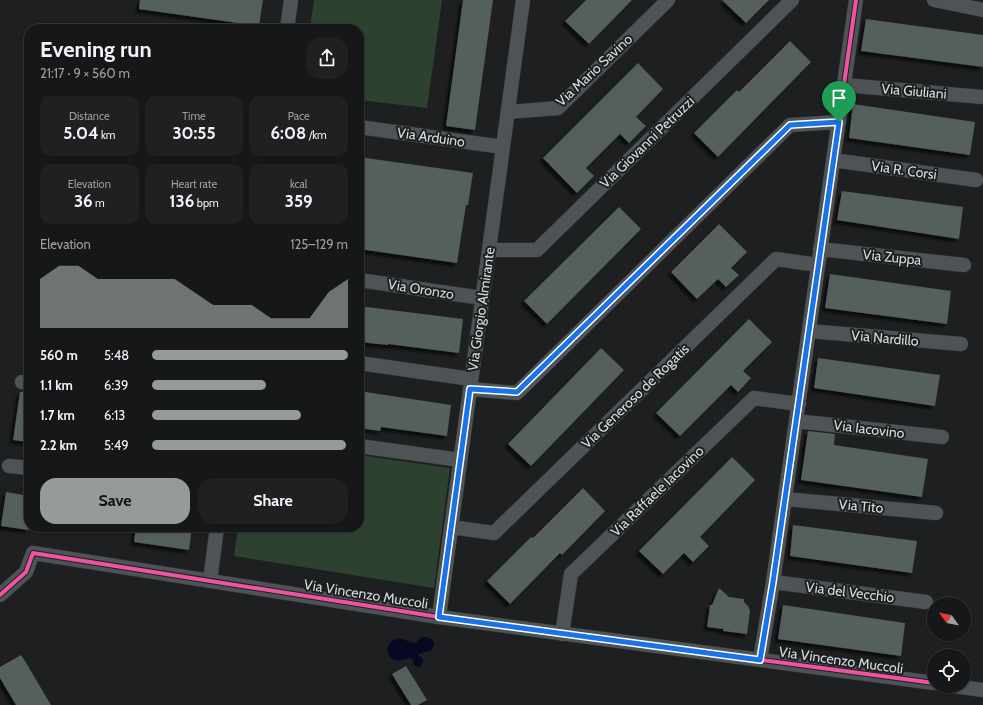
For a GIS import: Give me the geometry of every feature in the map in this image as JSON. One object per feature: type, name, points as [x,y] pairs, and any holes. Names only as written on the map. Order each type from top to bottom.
[{"type":"street","points":[[287,24],[291,0]]},
{"type":"street","name":"Via Giorgio Almirante","points":[[439,617],[523,0]]},
{"type":"street","name":"Via Mario Savino","points":[[508,112],[558,108],[668,0]]},
{"type":"street","name":"Via Giovanni Petruzzi","points":[[489,250],[537,250],[792,0]]},
{"type":"street","points":[[760,660],[799,404],[856,0]]},
{"type":"street","points":[[934,0],[983,10]]},
{"type":"street","name":"Via Giuliani","points":[[844,84],[983,97]]},
{"type":"street","points":[[364,364],[517,392],[790,125],[839,122]]},
{"type":"street","name":"Via Arduino","points":[[364,128],[503,147]]},
{"type":"street","name":"Via R. Corsi","points":[[833,160],[976,180]]},
{"type":"street","name":"Via Zuppa","points":[[820,250],[964,265]]},
{"type":"street","name":"Via Generoso de Rogatis","points":[[451,527],[494,533],[776,259],[818,265]]},
{"type":"street","name":"Via Oronzo","points":[[364,281],[482,298]]},
{"type":"street","name":"Via Nardillo","points":[[809,331],[961,344]]},
{"type":"street","name":"Via Raffaele Iacovino","points":[[562,634],[571,574],[754,398],[799,404]]},
{"type":"street","name":"Via Iacovino","points":[[796,421],[942,437]]},
{"type":"street","points":[[364,447],[460,460]]},
{"type":"street","points":[[9,466],[24,468]]},
{"type":"street","name":"Via Tito","points":[[785,499],[936,513]]},
{"type":"street","points":[[210,581],[216,532]]},
{"type":"street","name":"Via Vincenzo Muccoli","points":[[0,595],[26,572],[32,552],[439,617],[927,682]]},
{"type":"street","name":"Via del Vecchio","points":[[773,582],[926,602]]},
{"type":"street","points":[[971,688],[983,690]]},
{"type":"green space","points":[[314,0],[442,0],[427,108],[364,101],[364,24],[311,24]]},
{"type":"green space","points":[[364,456],[450,468],[434,588],[234,556],[237,532],[364,532]]},
{"type":"water","points":[[422,637],[432,640],[434,646],[428,652],[419,654],[418,656],[421,657],[423,661],[421,666],[415,666],[413,660],[410,658],[395,660],[389,655],[389,645],[393,640],[401,639],[415,643]]},
{"type":"building","points":[[140,0],[263,0],[259,24],[245,24],[139,9]]},
{"type":"building","points":[[463,0],[493,0],[475,130],[446,126]]},
{"type":"building","points":[[586,0],[632,0],[589,44],[565,21]]},
{"type":"building","points":[[722,0],[769,0],[746,23]]},
{"type":"building","points":[[866,19],[983,35],[983,67],[861,51]]},
{"type":"building","points":[[790,41],[811,62],[718,157],[694,133],[737,90],[739,92]]},
{"type":"building","points":[[638,63],[663,89],[636,117],[646,126],[629,143],[620,134],[586,168],[594,176],[577,193],[543,158]]},
{"type":"building","points":[[853,104],[975,122],[970,155],[849,138]]},
{"type":"building","points":[[364,158],[473,173],[468,205],[466,205],[457,263],[364,250]]},
{"type":"building","points":[[842,191],[963,207],[959,239],[837,220]]},
{"type":"building","points":[[619,207],[641,229],[547,324],[524,301]]},
{"type":"building","points":[[719,224],[747,252],[731,268],[739,275],[726,287],[718,279],[697,299],[671,272]]},
{"type":"building","points":[[830,274],[951,291],[947,324],[825,308]]},
{"type":"building","points":[[364,307],[463,319],[459,353],[364,343]]},
{"type":"building","points":[[749,319],[772,342],[743,371],[751,378],[738,392],[731,385],[680,436],[656,413]]},
{"type":"building","points":[[601,348],[624,370],[531,466],[508,444]]},
{"type":"building","points":[[818,358],[940,375],[935,406],[814,388]]},
{"type":"building","points":[[20,392],[24,392],[24,441],[13,440]]},
{"type":"building","points":[[364,392],[451,405],[447,436],[381,427],[380,431],[364,429]]},
{"type":"building","points":[[808,431],[835,434],[834,445],[928,459],[922,497],[801,480]]},
{"type":"building","points":[[732,457],[755,480],[700,537],[709,546],[693,562],[684,553],[663,574],[639,551]]},
{"type":"building","points":[[583,488],[605,511],[562,555],[560,553],[510,604],[487,581]]},
{"type":"building","points":[[6,492],[24,495],[24,529],[1,526]]},
{"type":"building","points":[[793,525],[917,541],[912,573],[790,556]]},
{"type":"building","points":[[135,532],[191,532],[189,550],[134,542]]},
{"type":"building","points":[[719,588],[729,597],[744,599],[744,602],[750,611],[747,634],[707,627],[710,605],[712,605]]},
{"type":"building","points":[[783,605],[905,623],[901,656],[778,639]]},
{"type":"building","points":[[21,655],[51,705],[16,705],[0,678],[0,667]]},
{"type":"building","points":[[406,666],[427,700],[418,705],[411,705],[392,674]]},
{"type":"cycle path","points":[[760,660],[773,582],[856,0]]},
{"type":"cycle path","points":[[0,595],[26,572],[33,553],[439,617],[927,682]]},
{"type":"route","points":[[839,122],[773,582],[760,660],[439,617],[470,389],[517,392],[790,125],[839,122]]}]
